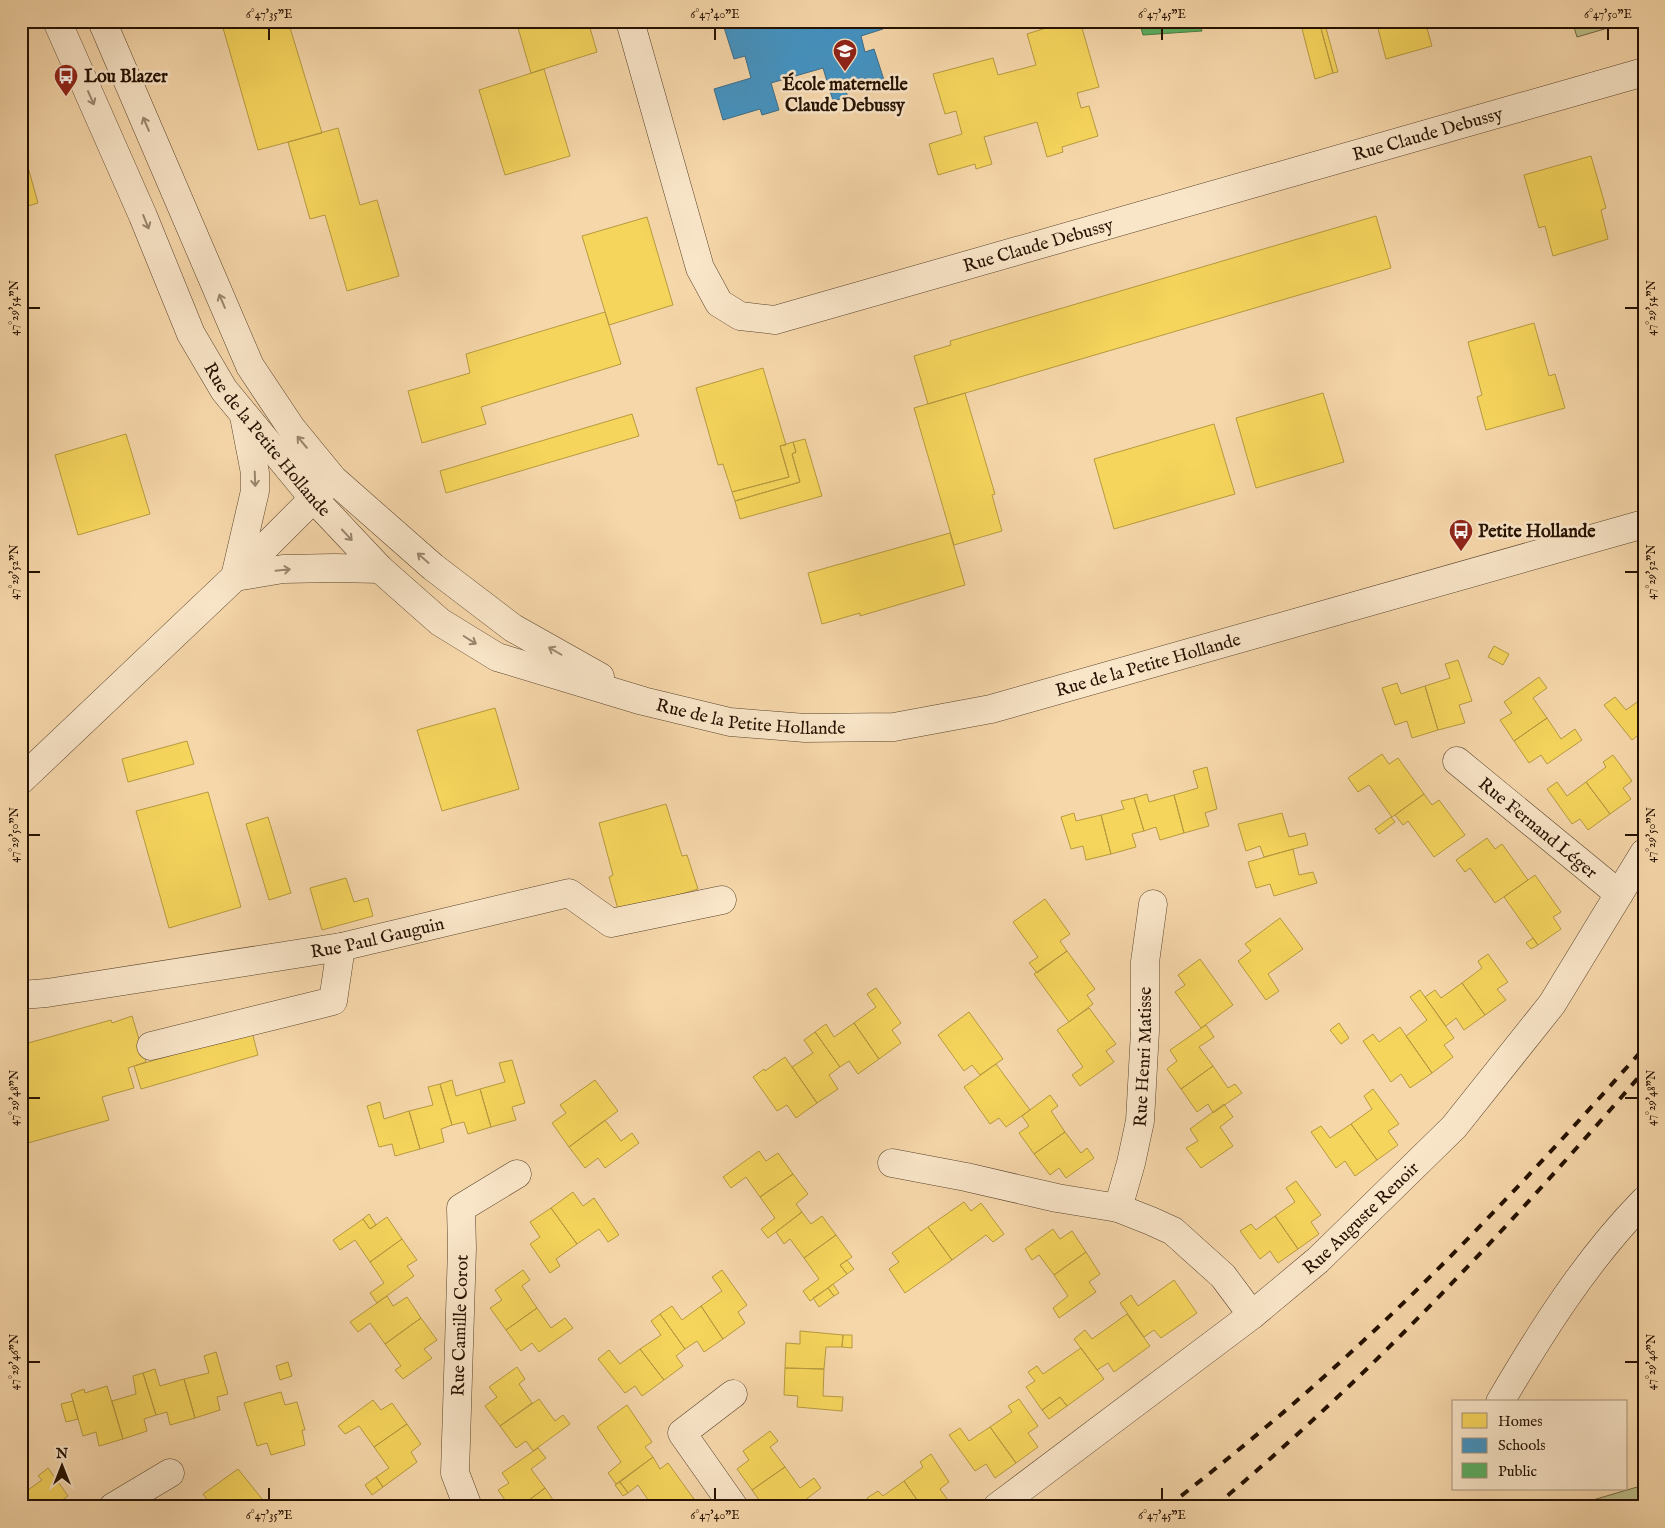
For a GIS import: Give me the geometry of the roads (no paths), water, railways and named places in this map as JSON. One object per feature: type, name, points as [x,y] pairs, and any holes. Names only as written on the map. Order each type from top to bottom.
[{"type":"street","name":"Rue de la Petite Hollande","points":[[56,21],[144,216],[191,334],[224,390],[314,499],[380,569],[440,622],[497,657],[643,702],[730,722],[805,728],[894,727],[991,709],[1644,524]]},
{"type":"street","name":"Rue de la Petite Hollande","points":[[102,21],[250,366],[292,429],[333,479],[433,567],[513,628],[643,702]]},
{"type":"street","name":"Rue Claude Debussy","points":[[630,21],[700,268],[719,303],[740,316],[775,320],[1644,72]]},
{"type":"street","points":[[235,577],[255,491],[255,474],[244,414]]},
{"type":"street","points":[[21,780],[235,577],[333,479]]},
{"type":"street","points":[[235,577],[283,569],[380,569]]},
{"type":"street","name":"Rue Fernand Léger","points":[[1457,761],[1619,894]]},
{"type":"street","name":"Rue Auguste Renoir","points":[[998,1507],[1252,1315],[1318,1260],[1454,1127],[1552,1004],[1644,853]]},
{"type":"street","name":"Rue Paul Gauguin","points":[[21,995],[47,994],[341,946],[569,893],[610,923],[722,900]]},
{"type":"street","name":"Rue Henri Matisse","points":[[1118,1208],[1131,1163],[1140,1121],[1145,1031],[1145,962],[1153,904]]},
{"type":"street","points":[[151,1046],[333,1000],[341,946]]},
{"type":"street","points":[[892,1163],[966,1177],[1057,1198],[1118,1208],[1173,1231],[1222,1276],[1252,1315]]},
{"type":"street","name":"Rue Camille Corot","points":[[468,1507],[455,1473],[462,1248],[461,1208],[517,1174]]},
{"type":"street","points":[[1501,1400],[1542,1332],[1618,1228],[1644,1201]]},
{"type":"street","points":[[733,1394],[682,1433],[734,1507]]},
{"type":"street","points":[[113,1507],[170,1473]]},
{"type":"railway","points":[[1167,1507],[1288,1408],[1369,1336],[1451,1256],[1530,1174],[1644,1048]]},
{"type":"railway","points":[[1214,1507],[1329,1405],[1438,1298],[1543,1186],[1644,1071]]},
{"type":"place","name":"École maternelle Claude Debussy","points":[[845,72]]},
{"type":"place","name":"Lou Blazer","points":[[66,97]]},
{"type":"place","name":"Petite Hollande","points":[[1461,552]]}]
